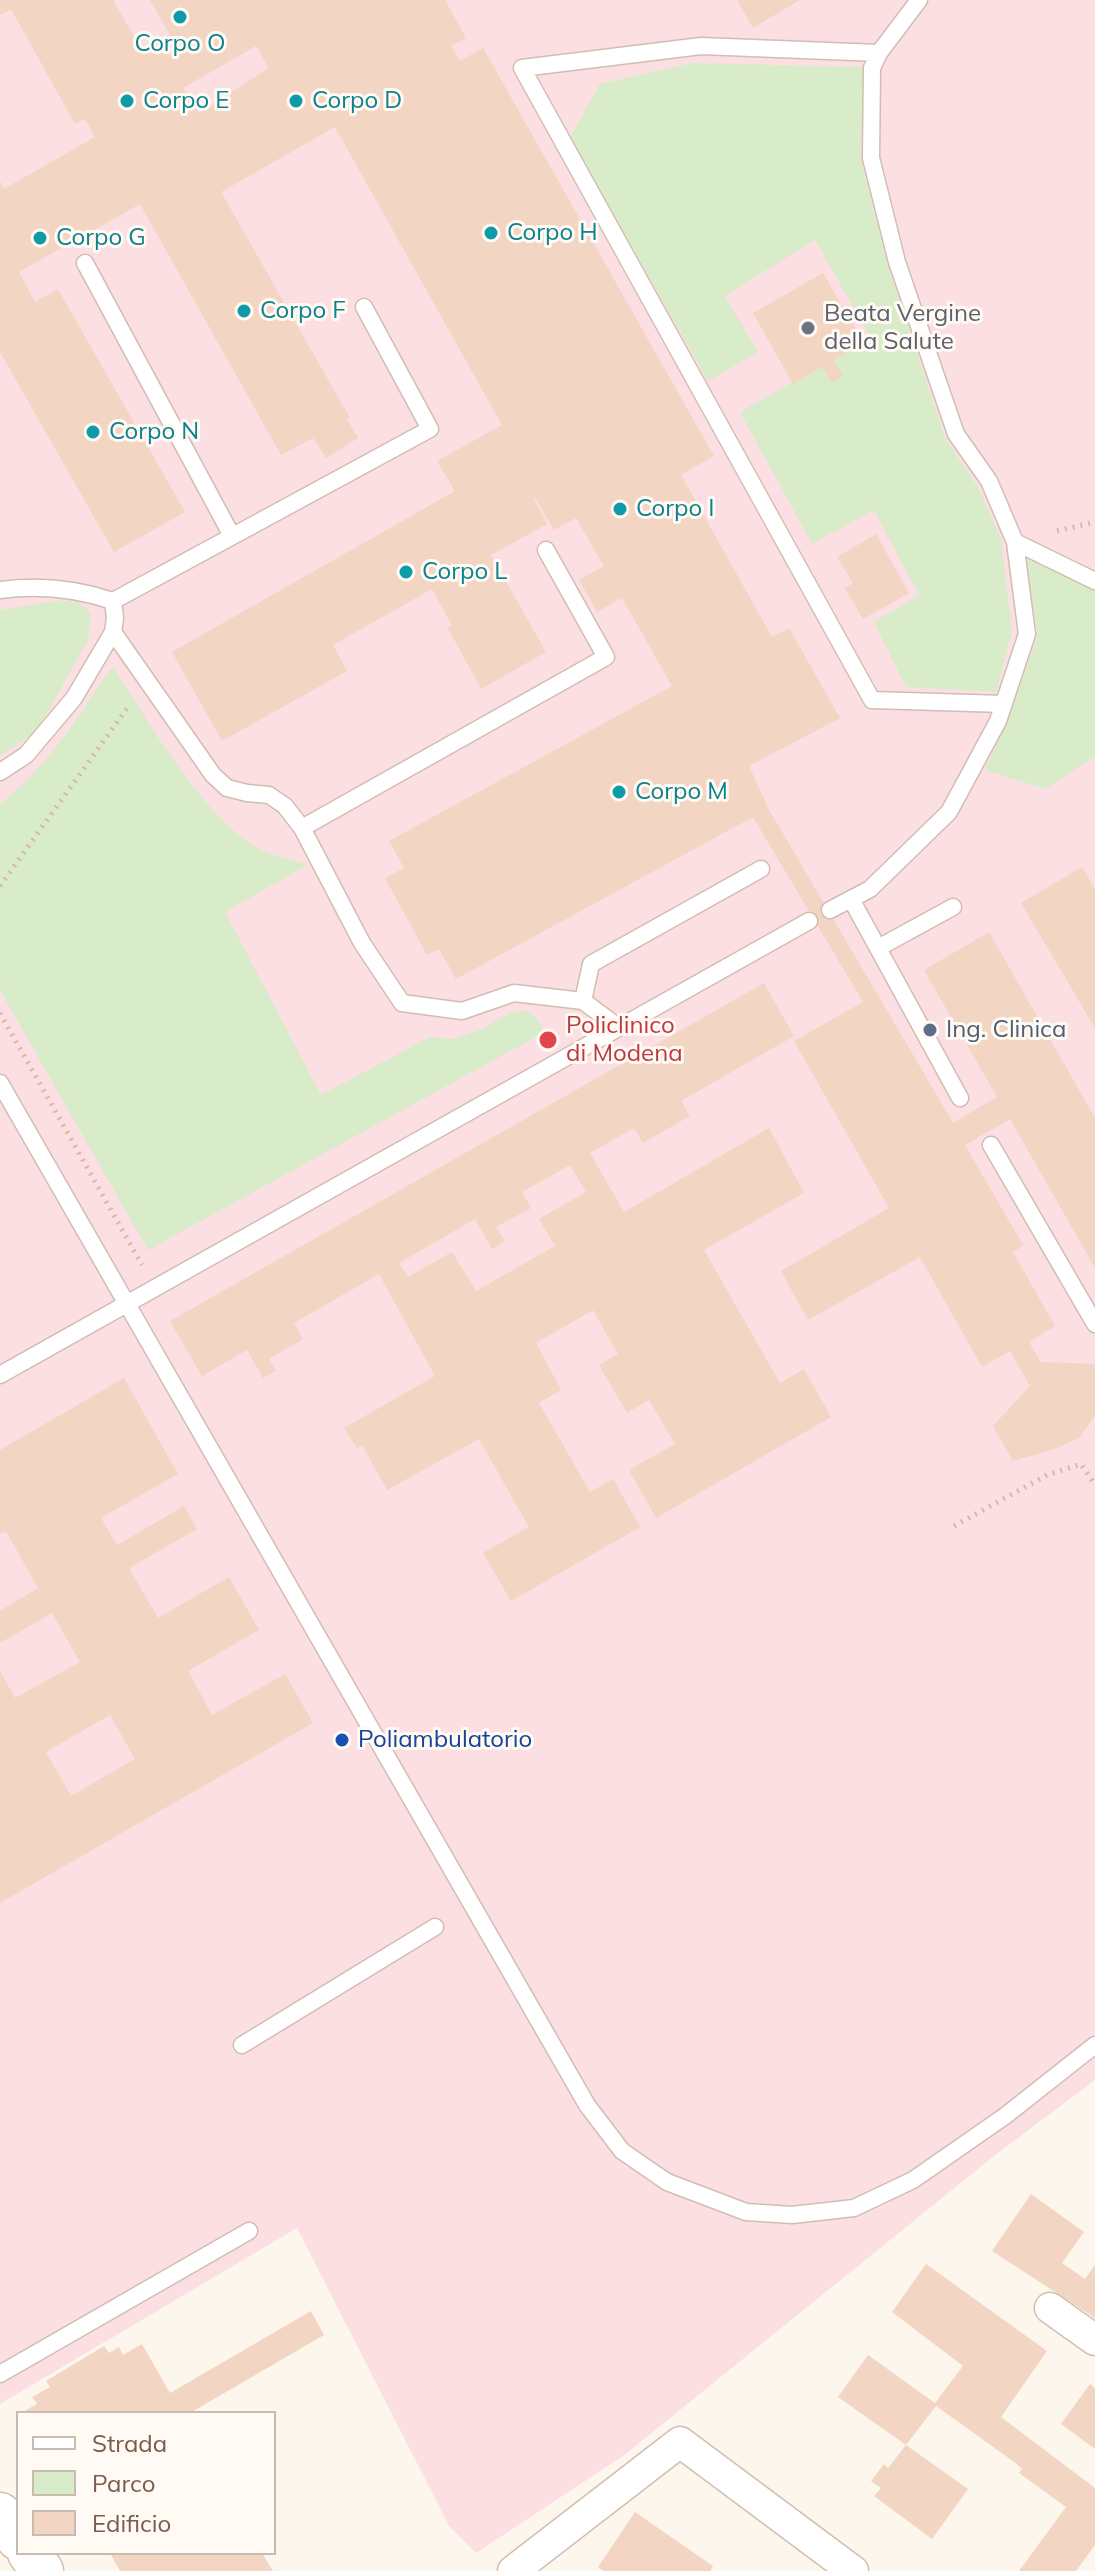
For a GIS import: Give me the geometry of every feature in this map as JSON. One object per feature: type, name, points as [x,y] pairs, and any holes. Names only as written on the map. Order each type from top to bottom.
[{"type":"main road","points":[[0,2514],[16,2536]]},
{"type":"street","points":[[1050,2308],[1095,2340]]},
{"type":"street","points":[[513,2571],[680,2442],[853,2571]]},
{"type":"lane","points":[[830,910],[870,889],[949,812],[998,721],[1027,634],[1015,542],[989,481],[956,434],[897,262],[871,158],[872,68],[879,53],[919,0]]},
{"type":"lane","points":[[879,53],[701,46],[522,68],[872,700],[1004,704]]},
{"type":"lane","points":[[85,263],[232,536]]},
{"type":"lane","points":[[0,590],[50,589],[87,593],[113,601],[430,429],[364,307]]},
{"type":"lane","points":[[1015,542],[1095,581]]},
{"type":"lane","points":[[302,828],[606,657],[546,550]]},
{"type":"lane","points":[[0,772],[26,755],[74,698],[113,632],[113,601]]},
{"type":"lane","points":[[113,632],[213,775],[227,788],[269,795],[285,806],[302,828],[362,943],[402,1003],[462,1011],[514,993],[583,1001],[618,1027]]},
{"type":"lane","points":[[583,1001],[591,964],[761,869]]},
{"type":"lane","points":[[851,899],[960,1098]]},
{"type":"lane","points":[[878,948],[953,907]]},
{"type":"lane","points":[[0,1375],[809,921]]},
{"type":"lane","points":[[0,1083],[587,2105],[622,2151],[667,2182],[746,2212],[792,2215],[854,2208],[913,2180],[1005,2116],[1095,2045]]},
{"type":"lane","points":[[991,1145],[1095,1324]]},
{"type":"lane","points":[[242,2045],[435,1927]]},
{"type":"lane","points":[[0,2374],[249,2231]]},
{"type":"path","points":[[0,886],[147,680]]},
{"type":"path","points":[[0,1013],[154,1286]]},
{"type":"path","points":[[954,1526],[1047,1475],[1081,1464],[1095,1485]]},
{"type":"shaded area","name":"Policlinico di Modena","points":[[0,0],[1095,0],[1095,2080],[994,2156],[623,2456],[476,2553],[449,2526],[297,2228],[0,2404]]},
{"type":"green space","points":[[692,63],[863,67],[861,161],[888,266],[945,438],[978,487],[1001,539],[1012,631],[996,692],[906,687],[874,622],[919,595],[874,510],[812,544],[740,412],[871,338],[815,240],[725,296],[758,352],[708,381],[570,137],[600,84]]},
{"type":"green space","points":[[1026,555],[1095,589],[1095,756],[1046,789],[985,770],[1008,720],[1038,635]]},
{"type":"green space","points":[[56,601],[75,602],[91,614],[88,640],[37,731],[0,756],[0,610]]},
{"type":"green space","points":[[113,666],[181,770],[224,821],[246,840],[268,853],[309,864],[225,912],[321,1095],[430,1037],[455,1039],[482,1029],[510,1013],[526,1010],[535,1016],[545,1032],[148,1250],[0,990],[0,804],[48,757]]},
{"type":"building","points":[[0,0],[113,0],[142,50],[170,35],[150,0],[445,0],[466,38],[451,46],[460,61],[483,48],[714,456],[681,475],[772,637],[789,628],[840,718],[749,766],[768,808],[953,1123],[997,1097],[924,970],[989,932],[1095,1118],[1095,1268],[1010,1119],[965,1145],[1023,1245],[1013,1252],[1055,1326],[1029,1342],[1041,1362],[1095,1364],[1095,1416],[1079,1438],[1013,1461],[993,1426],[1030,1386],[1010,1351],[982,1367],[920,1257],[808,1320],[781,1271],[889,1208],[794,1041],[863,1002],[753,817],[456,979],[439,949],[427,955],[385,878],[404,868],[389,841],[672,686],[622,598],[597,612],[579,580],[604,566],[576,518],[554,530],[536,499],[547,524],[491,555],[546,652],[481,689],[448,628],[452,625],[432,589],[333,645],[347,671],[222,741],[172,652],[455,491],[437,461],[502,425],[335,127],[221,192],[350,418],[347,419],[358,438],[326,458],[313,438],[281,455],[140,204],[19,272],[35,302],[58,289],[185,512],[114,552],[0,352],[0,181],[4,189],[95,137],[85,119],[75,124],[11,9],[0,15]],"holes":[[[256,46],[269,68],[199,113],[183,88]]]},
{"type":"building","points":[[737,0],[800,0],[753,28]]},
{"type":"building","name":"Beata Vergine della Salute","points":[[823,273],[864,343],[834,360],[843,376],[832,383],[822,367],[793,384],[753,313]]},
{"type":"building","points":[[876,534],[909,593],[863,619],[845,588],[853,583],[837,557]]},
{"type":"building","points":[[1082,867],[1095,889],[1095,1028],[1021,903]]},
{"type":"building","points":[[764,983],[794,1036],[681,1101],[690,1116],[643,1143],[634,1128],[590,1153],[624,1212],[769,1128],[804,1193],[704,1250],[780,1383],[804,1369],[831,1417],[656,1518],[629,1470],[675,1444],[649,1400],[627,1413],[599,1365],[618,1354],[593,1310],[536,1343],[561,1390],[539,1403],[590,1492],[613,1479],[640,1527],[511,1601],[483,1553],[529,1527],[479,1439],[387,1490],[362,1445],[357,1448],[344,1428],[435,1376],[379,1274],[294,1323],[303,1339],[269,1359],[276,1371],[263,1378],[247,1350],[202,1376],[170,1321]],"holes":[[[570,1165],[586,1192],[539,1219],[555,1246],[476,1291],[452,1252],[408,1277],[399,1263],[475,1219],[492,1249],[505,1241],[496,1227],[531,1208],[522,1192]]]},
{"type":"building","points":[[124,1378],[178,1474],[101,1518],[117,1545],[184,1506],[197,1529],[129,1568],[158,1618],[229,1577],[259,1630],[188,1671],[212,1715],[285,1674],[313,1723],[0,1903],[0,1671],[15,1698],[80,1662],[52,1613],[0,1643],[0,1611],[38,1588],[6,1531],[0,1534],[0,1450]],"holes":[[[110,1715],[135,1759],[71,1796],[46,1752]]]},
{"type":"building","points":[[1031,2194],[1084,2232],[1062,2263],[1085,2279],[1095,2265],[1095,2318],[992,2251]]},
{"type":"building","points":[[926,2264],[1047,2351],[1001,2417],[1095,2488],[1095,2545],[1076,2571],[1019,2571],[1066,2507],[1019,2473],[1022,2469],[1017,2464],[936,2406],[906,2445],[838,2397],[868,2355],[935,2403],[963,2366],[892,2312]]},
{"type":"building","points":[[311,2311],[324,2335],[193,2411],[26,2410],[37,2404],[32,2397],[50,2387],[46,2381],[104,2346],[109,2353],[119,2347],[123,2355],[142,2344],[170,2393]]},
{"type":"building","points":[[1090,2384],[1095,2388],[1095,2449],[1061,2424]]},
{"type":"building","points":[[906,2445],[968,2489],[932,2539],[874,2496],[881,2488],[871,2481],[884,2464],[888,2468]]},
{"type":"building","points":[[635,2512],[713,2566],[710,2571],[603,2571],[598,2567]]},
{"type":"building","points":[[111,2555],[263,2555],[273,2571],[120,2571]]},
{"type":"place","name":"Corpo O","points":[[180,17]]},
{"type":"place","name":"Corpo E","points":[[127,101]]},
{"type":"place","name":"Corpo D","points":[[296,101]]},
{"type":"place","name":"Corpo H","points":[[491,233]]},
{"type":"place","name":"Corpo G","points":[[40,238]]},
{"type":"place","name":"Corpo F","points":[[244,311]]},
{"type":"place","name":"Beata Vergine della Salute","points":[[808,328]]},
{"type":"place","name":"Corpo N","points":[[93,432]]},
{"type":"place","name":"Corpo I","points":[[620,509]]},
{"type":"place","name":"Corpo L","points":[[406,572]]},
{"type":"place","name":"Corpo M","points":[[619,792]]},
{"type":"place","name":"Ing. Clinica","points":[[930,1030]]},
{"type":"place","name":"Policlinico di Modena","points":[[548,1040]]},
{"type":"place","name":"Poliambulatorio","points":[[342,1740]]}]
